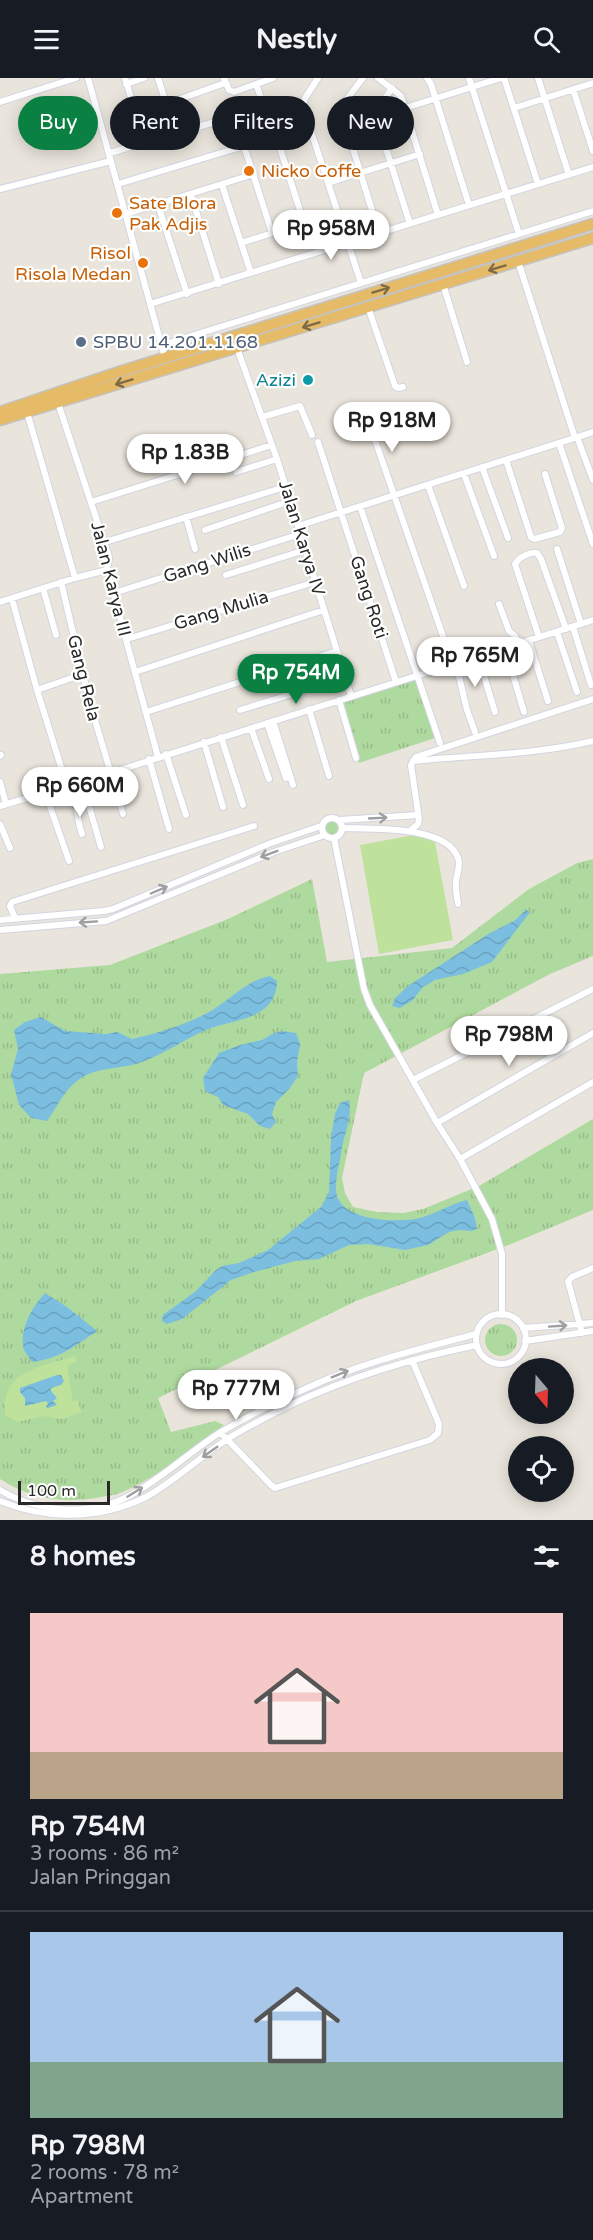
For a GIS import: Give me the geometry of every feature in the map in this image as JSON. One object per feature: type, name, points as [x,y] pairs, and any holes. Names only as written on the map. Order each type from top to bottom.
[{"type":"highway","points":[[0,412],[593,224]]},
{"type":"highway","points":[[0,420],[368,307],[519,264],[588,240],[578,228]]},
{"type":"street","points":[[0,102],[76,78]]},
{"type":"street","points":[[88,78],[165,358]]},
{"type":"street","points":[[130,96],[125,81],[144,78]]},
{"type":"street","points":[[158,78],[164,96]]},
{"type":"street","points":[[186,96],[224,81],[229,90],[234,92],[273,78]]},
{"type":"street","points":[[306,96],[318,78]]},
{"type":"street","points":[[363,78],[341,110],[379,233]]},
{"type":"street","points":[[378,78],[401,96]]},
{"type":"street","points":[[427,78],[436,99],[469,205]]},
{"type":"street","points":[[469,78],[519,234]]},
{"type":"street","points":[[414,105],[503,78],[537,184]]},
{"type":"street","points":[[538,78],[569,175]]},
{"type":"street","points":[[514,108],[593,83]]},
{"type":"street","points":[[256,84],[261,96]]},
{"type":"street","points":[[392,88],[379,108],[378,123],[410,224]]},
{"type":"street","points":[[573,89],[593,151]]},
{"type":"street","points":[[414,136],[438,215]]},
{"type":"street","points":[[315,141],[361,283]]},
{"type":"street","points":[[110,153],[122,150]]},
{"type":"street","points":[[118,184],[231,150]]},
{"type":"street","points":[[245,150],[272,233]]},
{"type":"street","points":[[280,150],[304,223]]},
{"type":"street","points":[[328,183],[420,154]]},
{"type":"street","points":[[0,189],[111,161]]},
{"type":"street","points":[[150,304],[593,167]]},
{"type":"street","points":[[126,214],[254,174]]},
{"type":"street","points":[[222,185],[250,273]]},
{"type":"street","points":[[191,195],[219,284]]},
{"type":"street","points":[[158,205],[188,294]]},
{"type":"street","points":[[162,345],[593,211]]},
{"type":"street","points":[[241,243],[339,212]]},
{"type":"street","points":[[519,264],[576,438],[593,480]]},
{"type":"street","points":[[443,285],[467,362]]},
{"type":"street","points":[[368,307],[395,386],[403,387]]},
{"type":"street","name":"Jalan Karya IV","points":[[237,348],[277,459],[351,696]]},
{"type":"street","name":"Jalan Karya III","points":[[58,403],[105,542],[109,557],[107,570],[158,757]]},
{"type":"street","points":[[262,417],[300,406],[312,435]]},
{"type":"street","points":[[27,412],[75,578]]},
{"type":"street","points":[[367,417],[454,664],[475,732]]},
{"type":"street","points":[[298,526],[593,432]]},
{"type":"street","name":"Gang Roti","points":[[318,442],[396,682]]},
{"type":"street","points":[[559,443],[593,544]]},
{"type":"street","points":[[91,502],[272,445]]},
{"type":"street","points":[[236,472],[277,459]]},
{"type":"street","points":[[506,460],[531,537],[534,538],[560,532],[562,528],[546,474]]},
{"type":"street","points":[[482,467],[508,538]]},
{"type":"street","points":[[464,474],[494,556]]},
{"type":"street","points":[[428,485],[465,586]]},
{"type":"street","points":[[105,542],[285,487]]},
{"type":"street","points":[[205,530],[290,501]]},
{"type":"street","points":[[360,506],[440,743]]},
{"type":"street","points":[[186,517],[195,549]]},
{"type":"street","name":"Gang Wilis","points":[[114,593],[300,534]]},
{"type":"street","points":[[557,549],[580,624]]},
{"type":"street","points":[[226,575],[305,550]]},
{"type":"street","points":[[539,638],[514,564],[519,558],[534,552],[541,560],[591,685]]},
{"type":"street","points":[[0,601],[107,570]]},
{"type":"street","name":"Gang Rela","points":[[61,582],[83,674],[123,814]]},
{"type":"street","name":"Gang Mulia","points":[[127,639],[315,582]]},
{"type":"street","points":[[43,588],[56,635]]},
{"type":"street","points":[[12,599],[38,690],[77,801],[76,819],[82,834]]},
{"type":"street","points":[[499,604],[509,631],[519,644]]},
{"type":"street","points":[[135,672],[324,610]]},
{"type":"street","points":[[0,782],[3,805],[593,620]]},
{"type":"street","points":[[557,632],[577,692]]},
{"type":"street","points":[[529,641],[548,701]]},
{"type":"street","points":[[505,648],[524,712]]},
{"type":"street","points":[[146,712],[337,651]]},
{"type":"street","points":[[478,657],[495,712]]},
{"type":"street","points":[[38,690],[83,674]]},
{"type":"street","points":[[240,710],[345,678]]},
{"type":"street","points":[[412,761],[420,754],[593,699]]},
{"type":"street","points":[[339,700],[356,758]]},
{"type":"street","points":[[309,709],[329,776]]},
{"type":"street","points":[[270,722],[286,778]]},
{"type":"street","points":[[270,722],[293,784]]},
{"type":"street","points":[[251,728],[269,779]]},
{"type":"street","points":[[221,737],[243,805]]},
{"type":"street","points":[[412,761],[529,750],[593,741]]},
{"type":"street","points":[[204,742],[224,807]]},
{"type":"street","points":[[166,754],[186,815]]},
{"type":"street","points":[[149,759],[169,829]]},
{"type":"street","points":[[411,830],[418,824],[412,761]]},
{"type":"street","points":[[82,782],[101,847]]},
{"type":"street","points":[[45,792],[69,861]]},
{"type":"street","points":[[0,920],[113,909],[272,843],[321,826],[324,820],[330,817],[339,820],[418,815]]},
{"type":"street","points":[[334,838],[340,834],[342,828],[339,820]]},
{"type":"street","points":[[0,824],[10,848]]},
{"type":"street","points":[[15,918],[10,906],[12,902],[254,826]]},
{"type":"street","points":[[321,826],[325,835]]},
{"type":"street","points":[[342,828],[411,830],[444,843],[455,851],[459,864],[456,883],[458,904]]},
{"type":"street","points":[[0,930],[106,921],[274,852],[325,835],[334,838]]},
{"type":"street","points":[[334,838],[364,989],[370,1005],[460,1159],[492,1219],[502,1254],[502,1314]]},
{"type":"street","points":[[189,877],[192,886]]},
{"type":"street","points":[[52,915],[52,925]]},
{"type":"street","points":[[413,1080],[593,989]]},
{"type":"street","points":[[437,1123],[593,1033]]},
{"type":"street","points":[[460,1159],[593,1082]]},
{"type":"street","points":[[582,1333],[568,1281],[593,1268]]},
{"type":"street","points":[[502,1314],[513,1318],[523,1329],[525,1341],[524,1348],[517,1359],[501,1364],[485,1359],[477,1345],[476,1334],[484,1321],[502,1314]]},
{"type":"street","points":[[523,1329],[593,1323]]},
{"type":"street","points":[[525,1341],[593,1331]]},
{"type":"street","points":[[0,1490],[13,1498],[53,1509],[89,1508],[111,1502],[134,1494],[221,1433],[306,1388],[360,1366],[476,1334]]},
{"type":"street","points":[[0,1501],[27,1512],[51,1517],[69,1518],[111,1513],[146,1498],[227,1440],[316,1393],[364,1374],[477,1345]]},
{"type":"street","points":[[221,1433],[275,1488],[430,1440],[438,1433],[439,1425],[412,1360]]},
{"type":"green space","points":[[415,678],[435,738],[359,763],[340,702]]},
{"type":"green space","points":[[328,821],[334,821],[338,828],[334,835],[328,835],[324,831],[324,825]]},
{"type":"green space","points":[[414,835],[435,842],[453,940],[379,954],[360,845]]},
{"type":"green space","points":[[593,859],[593,956],[550,974],[364,1073],[342,1178],[345,1193],[353,1207],[377,1212],[403,1213],[423,1209],[479,1186],[593,1119],[593,1210],[506,1246],[356,1301],[158,1398],[171,1432],[215,1421],[224,1425],[161,1471],[134,1487],[117,1494],[71,1500],[35,1495],[0,1479],[0,974],[110,965],[228,919],[312,879],[327,962],[452,948],[529,889],[577,863]]},
{"type":"green space","points":[[501,1324],[512,1329],[517,1340],[512,1351],[501,1356],[490,1351],[485,1340],[490,1329]]},
{"type":"green space","points":[[75,1356],[77,1361],[67,1366],[73,1402],[78,1400],[81,1412],[63,1419],[45,1416],[17,1422],[5,1415],[5,1400],[9,1388],[17,1379],[38,1367]]},
{"type":"green space","points":[[250,1370],[259,1399],[242,1405],[232,1376]]},
{"type":"water","points":[[526,910],[530,912],[492,962],[463,974],[435,980],[422,988],[413,1000],[400,1008],[392,1006],[395,998],[408,986],[490,933],[514,921]]},
{"type":"water","points":[[270,976],[277,981],[275,993],[264,1009],[243,1019],[204,1031],[142,1062],[88,1074],[70,1087],[47,1121],[31,1118],[19,1105],[11,1074],[18,1049],[14,1030],[25,1022],[41,1017],[65,1031],[106,1034],[117,1032],[132,1039],[193,1020],[211,1011],[254,981]]},
{"type":"water","points":[[282,1031],[296,1033],[300,1044],[297,1062],[298,1076],[276,1102],[272,1114],[276,1122],[270,1129],[260,1126],[248,1114],[223,1105],[218,1097],[205,1091],[203,1078],[219,1053],[262,1040]]},
{"type":"water","points":[[349,1100],[349,1120],[336,1182],[336,1191],[340,1201],[347,1209],[371,1218],[410,1220],[467,1200],[477,1229],[449,1232],[428,1245],[405,1250],[368,1244],[349,1245],[319,1259],[295,1261],[254,1272],[231,1280],[182,1319],[167,1324],[162,1321],[163,1315],[196,1291],[216,1270],[268,1250],[321,1207],[329,1192],[331,1137],[335,1114],[340,1103]]},
{"type":"water","points":[[45,1293],[97,1331],[59,1355],[32,1362],[23,1347],[24,1331],[32,1310]]},
{"type":"water","points":[[61,1375],[64,1381],[61,1385],[51,1388],[57,1398],[53,1401],[57,1405],[48,1408],[46,1401],[25,1406],[25,1398],[20,1388]]},
{"type":"place","name":"Nicko Coffe","points":[[249,171]]},
{"type":"place","name":"Sate Blora Pak Adjis","points":[[117,213]]},
{"type":"place","name":"Risol Risola Medan","points":[[143,263]]},
{"type":"place","name":"SPBU 14.201.1168","points":[[81,342]]},
{"type":"place","name":"Azizi","points":[[308,380]]}]
